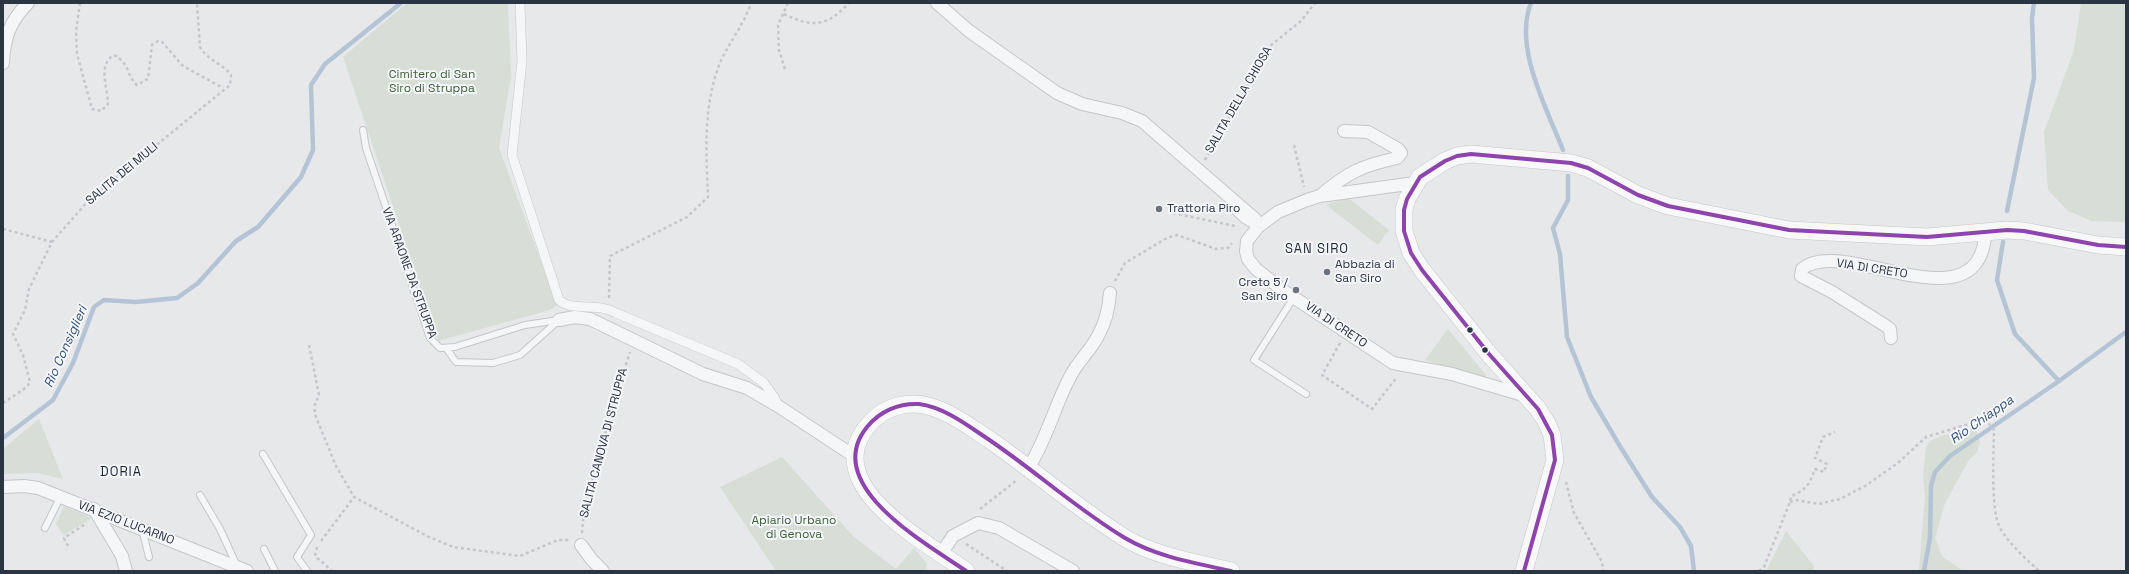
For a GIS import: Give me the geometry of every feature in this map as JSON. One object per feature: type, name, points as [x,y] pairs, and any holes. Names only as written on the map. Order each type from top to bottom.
[{"type":"main road","name":"VIA DI CRETO","points":[[1524,571],[1555,460],[1552,435],[1547,423],[1538,409],[1523,395],[1492,352],[1422,270],[1406,243],[1404,210],[1415,183],[1433,167],[1457,156],[1471,154],[1572,163],[1588,168],[1638,195],[1668,206],[1790,230],[1927,237],[1986,231],[2024,231],[2098,245],[2126,247]]},
{"type":"main road","points":[[966,571],[888,515],[863,486],[857,472],[854,456],[861,435],[878,415],[896,406],[912,404],[943,411],[1029,467],[1105,524],[1133,542],[1159,552],[1231,571]]},
{"type":"street","points":[[3,63],[6,36],[11,22],[28,3]]},
{"type":"street","points":[[520,3],[522,61],[512,155],[559,300],[568,305],[608,308],[616,313],[738,364],[764,383],[774,397],[778,406]]},
{"type":"street","points":[[937,3],[969,31],[1057,93],[1082,104],[1122,113],[1142,121],[1255,219],[1258,227]]},
{"type":"street","points":[[1320,196],[1350,172],[1397,158],[1401,153],[1398,149],[1368,132],[1344,130]]},
{"type":"street","name":"VIA DI CRETO","points":[[1415,183],[1320,196],[1306,200],[1278,212],[1258,227],[1247,241],[1246,251],[1248,259],[1256,268],[1294,297],[1393,363],[1452,374],[1523,395]]},
{"type":"street","name":"VIA DI CRETO","points":[[1891,338],[1890,330],[1886,326],[1832,292],[1801,276],[1802,269],[1814,263],[1842,262],[1925,277],[1956,276],[1967,271],[1978,261],[1982,254],[1986,231]]},
{"type":"street","points":[[1029,467],[1042,447],[1052,416],[1071,374],[1099,335],[1109,309],[1110,293]]},
{"type":"street","name":"VIA ARAONE DA STRUPPA","points":[[559,320],[576,318],[590,320],[636,340],[703,374],[747,388],[778,406],[854,456]]},
{"type":"street","name":"VIA EZIO LUCARNO","points":[[3,488],[24,486],[38,488],[236,568]]},
{"type":"street","points":[[94,510],[122,556],[126,571]]},
{"type":"street","points":[[941,554],[953,536],[978,523],[999,528],[1073,571]]},
{"type":"street","points":[[581,545],[592,560],[604,571]]},
{"type":"lane","name":"VIA ARAONE DA STRUPPA","points":[[363,130],[366,148],[430,338],[440,348],[455,347],[525,325],[559,320]]},
{"type":"lane","points":[[1228,205],[1244,220],[1258,227]]},
{"type":"lane","points":[[1294,297],[1254,360],[1306,394]]},
{"type":"lane","points":[[446,348],[456,362],[493,363],[520,355],[559,320]]},
{"type":"lane","points":[[263,454],[311,535],[297,557],[307,571]]},
{"type":"lane","points":[[200,495],[220,529],[236,568]]},
{"type":"lane","points":[[45,528],[60,498]]},
{"type":"lane","points":[[142,529],[149,557]]},
{"type":"lane","points":[[264,549],[275,571]]},
{"type":"path","points":[[80,3],[76,31],[78,54],[92,110],[101,111],[108,104],[104,72],[109,57],[114,54],[122,59],[133,82],[137,85],[148,79],[152,45],[158,41],[162,42],[183,66],[223,88]]},
{"type":"path","name":"SALITA DEI MULI","points":[[3,403],[27,387],[30,382],[23,355],[13,334],[24,310],[29,289],[52,242],[89,200],[223,88],[230,85],[231,75],[225,67],[203,52],[200,47],[197,3]]},
{"type":"path","points":[[608,308],[610,256],[688,216],[708,197],[707,112],[720,63],[745,20],[751,3]]},
{"type":"path","points":[[785,69],[779,50],[778,25],[788,3]]},
{"type":"path","points":[[784,14],[803,23],[821,24],[841,11],[849,3]]},
{"type":"path","name":"SALITA DELLA CHIOSA","points":[[1208,165],[1205,159],[1270,46],[1301,21],[1315,3]]},
{"type":"path","points":[[1294,145],[1306,200]]},
{"type":"path","points":[[1173,213],[1245,228],[1258,227]]},
{"type":"path","points":[[3,229],[52,242]]},
{"type":"path","points":[[1110,293],[1126,263],[1166,238],[1177,235],[1216,249],[1228,248],[1236,236]]},
{"type":"path","points":[[1347,332],[1322,375],[1372,409],[1405,366]]},
{"type":"path","name":"SALITA CANOVA DI STRUPPA","points":[[581,545],[584,510],[588,495],[624,365],[636,340]]},
{"type":"path","points":[[309,345],[319,395],[314,407],[316,418],[336,466],[354,496],[427,536],[453,547],[520,556],[558,540],[568,540],[581,545]]},
{"type":"path","points":[[1790,502],[1795,500],[1819,504],[1840,499],[1872,482],[1898,463],[1926,437],[1969,424],[1989,424],[1994,430],[1994,504],[2000,527],[2018,551],[2039,571]]},
{"type":"path","points":[[1759,571],[1764,567],[1791,496],[1800,493],[1809,485],[1815,469],[1824,472],[1827,464],[1815,458],[1823,437],[1835,432]]},
{"type":"path","points":[[1565,477],[1574,513],[1602,562],[1602,571]]},
{"type":"path","points":[[332,571],[315,556],[318,544],[354,496]]},
{"type":"path","points":[[68,546],[64,538],[87,523]]},
{"type":"path","points":[[953,536],[1007,571]]},
{"type":"green space","name":"Cimitero di San Siro di Struppa","points":[[407,3],[508,3],[511,76],[499,148],[557,305],[550,310],[438,341],[343,57]]},
{"type":"green space","points":[[2081,3],[2126,3],[2126,221],[2123,222],[2092,221],[2068,211],[2048,190],[2044,132],[2074,50]]},
{"type":"green space","points":[[1347,197],[1389,230],[1378,245],[1326,205]]},
{"type":"green space","points":[[1448,329],[1486,375],[1485,379],[1425,360]]},
{"type":"green space","points":[[39,419],[63,479],[38,473],[3,474],[3,449]]},
{"type":"green space","points":[[1975,428],[1980,442],[1977,452],[1969,460],[1945,503],[1935,538],[1942,556],[1963,571],[1919,571],[1925,496],[1923,476],[1926,447],[1932,440],[1941,436]]},
{"type":"green space","name":"Apiario Urbano di Genova","points":[[782,457],[854,537],[896,569],[914,548],[927,564],[925,571],[776,571],[720,487]]},
{"type":"green space","points":[[64,506],[92,518],[64,535],[56,524]]},
{"type":"green space","points":[[1786,531],[1814,566],[1813,571],[1766,571]]},
{"type":"waterway","name":"Rio Consiglieri","points":[[3,438],[53,400],[73,363],[94,307],[104,300],[136,302],[177,298],[198,283],[236,241],[258,227],[301,177],[313,150],[311,85],[325,64],[401,3]]},
{"type":"waterway","points":[[1531,3],[1527,20],[1526,39],[1529,58],[1541,97],[1563,150]]},
{"type":"waterway","points":[[2007,211],[2034,78],[2032,18],[2034,3]]},
{"type":"waterway","points":[[1568,176],[1568,200],[1553,228],[1560,254],[1567,337],[1591,397],[1621,448],[1652,497],[1680,527],[1691,546],[1694,571]]},
{"type":"waterway","points":[[2003,242],[1997,280],[2015,334],[2059,381]]},
{"type":"waterway","name":"Rio Chiappa","points":[[1924,571],[1930,538],[1931,486],[1935,472],[1950,456],[2059,381],[2126,332]]},
{"type":"transit line","points":[[1524,571],[1555,460],[1552,435],[1538,409],[1489,354],[1422,270],[1411,253],[1404,231],[1404,210],[1407,199],[1420,177],[1445,161],[1457,156],[1471,154],[1571,163],[1588,168],[1638,195],[1668,206],[1789,230],[1927,237],[2007,230],[2024,231],[2098,245],[2126,247]]},
{"type":"transit line","points":[[966,571],[905,529],[884,511],[867,491],[857,470],[856,449],[867,427],[872,421],[890,409],[912,404],[936,408],[967,425],[1000,447],[1088,514],[1137,545],[1163,555],[1231,571]]},
{"type":"place","name":"Trattoria Piro","points":[[1159,209]]},
{"type":"place","name":"Abbazia di San Siro","points":[[1327,272]]},
{"type":"place","name":"Creto 5 / San Siro","points":[[1296,290]]},
{"type":"district","name":"SAN SIRO","points":[[1317,249]]},
{"type":"district","name":"DORIA","points":[[121,472]]}]
